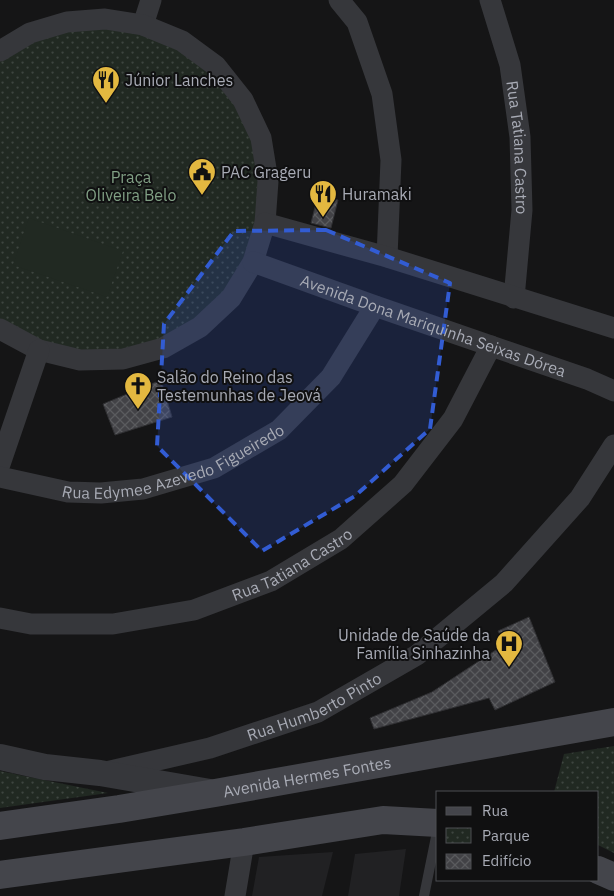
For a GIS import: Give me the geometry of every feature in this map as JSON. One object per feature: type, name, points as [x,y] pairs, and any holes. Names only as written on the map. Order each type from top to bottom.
[{"type":"main road","name":"Avenida Hermes Fontes","points":[[0,826],[215,793],[614,722]]},
{"type":"main road","points":[[0,875],[244,842],[383,820],[436,823]]},
{"type":"main road","points":[[599,870],[614,877]]},
{"type":"street","points":[[143,25],[151,0]]},
{"type":"street","points":[[339,0],[357,22],[382,94],[391,160],[387,257]]},
{"type":"street","name":"Rua Tatiana Castro","points":[[490,0],[510,65],[520,137],[522,210],[514,298]]},
{"type":"street","points":[[0,51],[30,33],[67,22],[105,19],[143,25],[182,41],[216,66],[243,100],[261,138],[268,180],[265,223],[253,262],[231,298],[200,327],[164,348],[123,360],[80,360],[39,350],[0,328]]},
{"type":"street","points":[[265,223],[387,257],[614,328]]},
{"type":"street","name":"Avenida Dona Mariquinha Seixas Dórea","points":[[253,262],[587,379],[614,391]]},
{"type":"street","name":"Rua Edymee Azevedo Figueiredo","points":[[0,477],[68,492],[101,493],[143,489],[214,468],[279,430],[331,378],[375,306]]},
{"type":"street","name":"Rua Tatiana Castro","points":[[0,618],[31,624],[113,624],[194,610],[271,581],[341,539],[403,484],[453,419],[491,346]]},
{"type":"street","points":[[0,464],[39,350]]},
{"type":"street","name":"Rua Humberto Pinto","points":[[100,773],[210,748],[318,712],[417,656],[504,584],[580,498],[614,446]]},
{"type":"street","points":[[0,757],[45,767],[100,773],[215,793]]},
{"type":"street","points":[[235,896],[244,842]]},
{"type":"lane","points":[[424,896],[436,837]]},
{"type":"highlighted area","points":[[326,230],[450,283],[430,429],[355,496],[262,551],[157,446],[164,324],[234,231]]},
{"type":"shaded area","points":[[406,849],[399,896],[348,896],[355,854]]},
{"type":"shaded area","points":[[333,852],[322,896],[252,896],[259,857]]},
{"type":"green space","name":"Praça Oliveira Belo","points":[[103,23],[153,32],[203,61],[240,104],[261,158],[262,215],[243,269],[208,314],[158,343],[102,354],[46,345],[0,320],[0,58],[52,30]]},
{"type":"green space","points":[[29,218],[123,251],[107,297],[13,265]]},
{"type":"green space","points":[[614,746],[614,853],[599,846],[599,791],[554,791],[564,754]]},
{"type":"green space","points":[[0,771],[108,793],[0,808]]},
{"type":"building","name":"Huramaki","points":[[318,195],[338,200],[331,228],[311,223]]},
{"type":"building","name":"Salão do Reino das Testemunhas de Jeová","points":[[161,380],[172,417],[115,435],[103,404]]},
{"type":"building","name":"Unidade de Saúde da Família Sinhazinha","points":[[529,617],[555,682],[495,710],[489,698],[374,729],[370,718],[432,692],[505,644],[498,631]]},
{"type":"place","name":"Júnior Lanches","points":[[106,104]]},
{"type":"place","name":"PAC Grageru","points":[[202,196]]},
{"type":"place","name":"Huramaki","points":[[323,218]]},
{"type":"place","name":"Salão do Reino das Testemunhas de Jeová","points":[[138,410]]},
{"type":"place","name":"Unidade de Saúde da Família Sinhazinha","points":[[509,668]]}]
